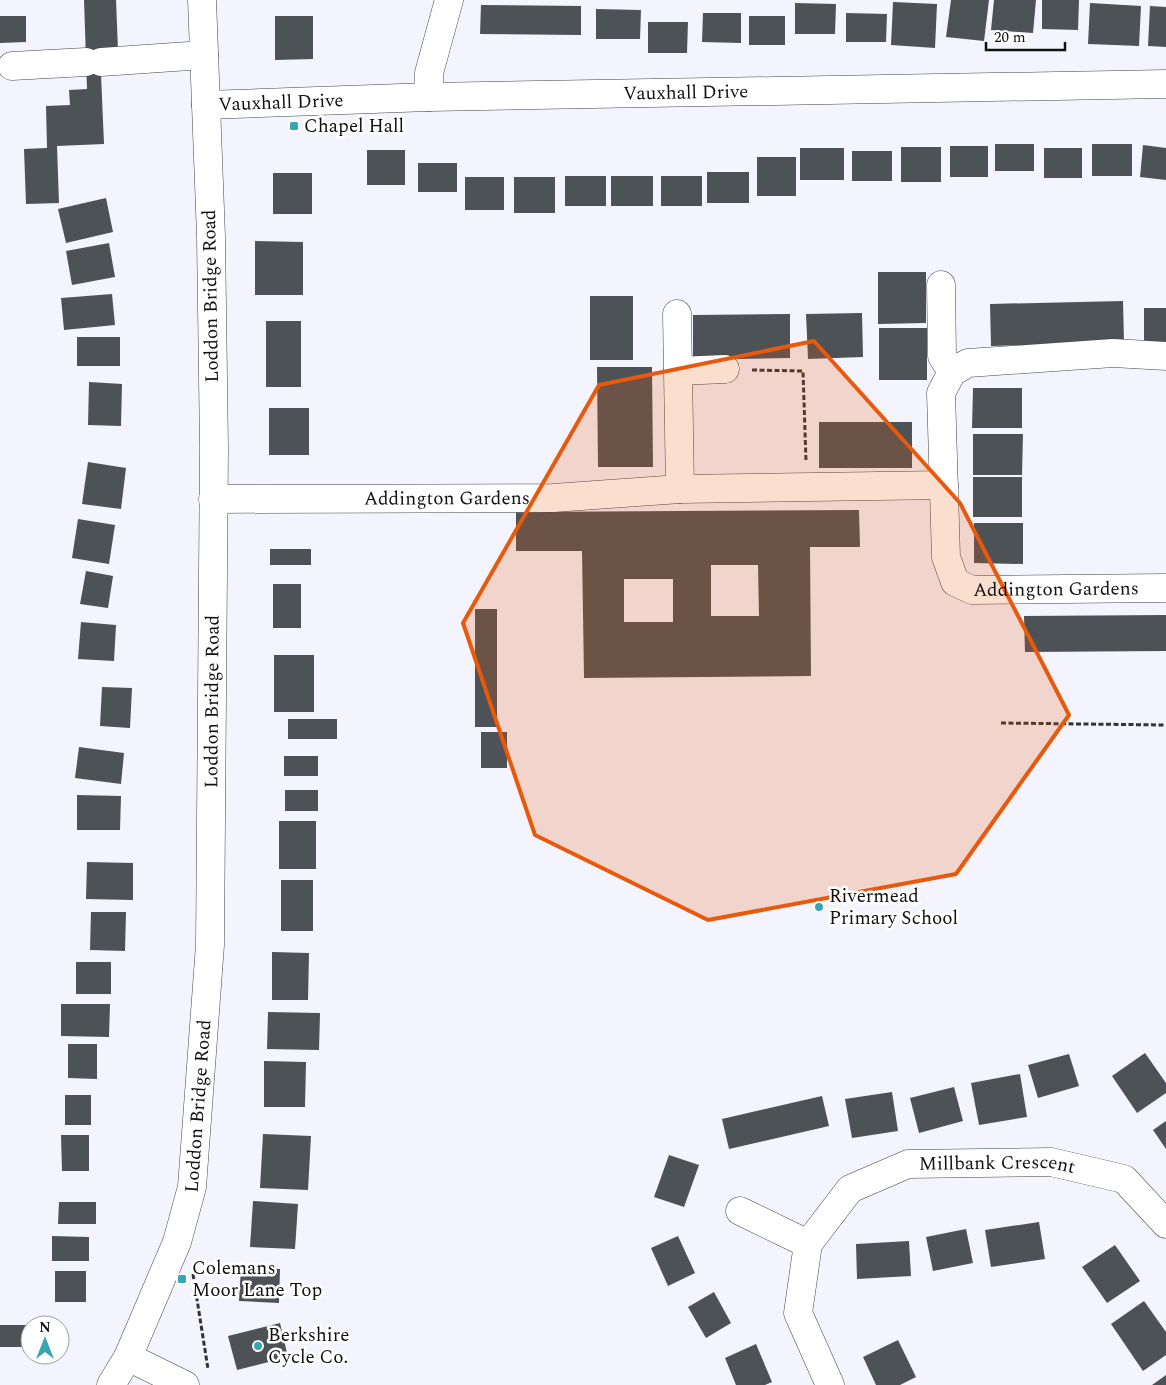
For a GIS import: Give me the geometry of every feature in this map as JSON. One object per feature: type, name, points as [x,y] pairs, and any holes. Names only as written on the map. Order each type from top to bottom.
[{"type":"street","name":"Loddon Bridge Road","points":[[111,1385],[128,1357],[177,1242],[192,1187],[210,945],[213,499],[211,236],[202,0]]},
{"type":"street","points":[[429,97],[429,72],[448,0]]},
{"type":"street","points":[[12,66],[204,56]]},
{"type":"street","name":"Vauxhall Drive","points":[[206,104],[429,97],[1166,84]]},
{"type":"street","points":[[940,285],[942,356],[952,372],[968,363],[1113,352],[1166,356]]},
{"type":"street","points":[[677,314],[680,489]]},
{"type":"street","points":[[678,371],[725,369]]},
{"type":"street","name":"Addington Gardens","points":[[952,372],[940,393],[946,557],[955,582],[972,590],[1166,588]]},
{"type":"street","name":"Addington Gardens","points":[[213,499],[553,498],[680,489],[944,485]]},
{"type":"street","name":"Millbank Crescent","points":[[830,1385],[798,1313],[808,1244],[850,1189],[908,1164],[1051,1162],[1124,1179],[1166,1224]]},
{"type":"street","points":[[740,1211],[808,1244]]},
{"type":"street","points":[[128,1357],[195,1381]]},
{"type":"path","points":[[725,369],[803,371],[808,487]]},
{"type":"path","points":[[1001,723],[1166,725]]},
{"type":"path","points":[[177,1242],[193,1272],[208,1370],[195,1381]]},
{"type":"highlighted area","points":[[814,341],[960,503],[1069,715],[956,874],[708,920],[535,835],[463,623],[599,385]]},
{"type":"building","points":[[84,0],[116,0],[118,50],[100,51],[104,144],[57,146],[59,203],[26,204],[24,149],[47,148],[46,106],[70,105],[69,90],[87,89]]},
{"type":"building","points":[[951,0],[989,0],[984,41],[946,37]]},
{"type":"building","points":[[994,0],[1036,0],[1033,33],[991,30]]},
{"type":"building","points":[[1042,0],[1079,0],[1078,30],[1042,29]]},
{"type":"building","points":[[893,2],[937,4],[935,48],[891,45]]},
{"type":"building","points":[[795,3],[836,4],[835,34],[795,34]]},
{"type":"building","points":[[1090,3],[1141,6],[1139,46],[1088,44]]},
{"type":"building","points":[[481,5],[581,6],[581,35],[480,34]]},
{"type":"building","points":[[1150,6],[1166,7],[1166,47],[1148,46]]},
{"type":"building","points":[[596,9],[641,10],[640,39],[596,39]]},
{"type":"building","points":[[703,13],[741,13],[741,43],[702,42]]},
{"type":"building","points":[[846,13],[887,14],[886,42],[846,42]]},
{"type":"building","points":[[0,16],[26,16],[26,42],[0,43]]},
{"type":"building","points":[[275,16],[313,16],[313,59],[275,60]]},
{"type":"building","points":[[749,16],[785,16],[785,45],[749,45]]},
{"type":"building","points":[[648,22],[688,22],[687,53],[648,53]]},
{"type":"building","points":[[995,144],[1034,144],[1034,171],[995,171]]},
{"type":"building","points":[[1092,144],[1132,144],[1132,176],[1092,176]]},
{"type":"building","points":[[1143,145],[1166,148],[1166,180],[1140,177]]},
{"type":"building","points":[[950,146],[988,146],[988,177],[950,177]]},
{"type":"building","points":[[901,147],[941,147],[941,182],[901,182]]},
{"type":"building","points":[[800,148],[844,148],[844,180],[800,180]]},
{"type":"building","points":[[1044,148],[1082,148],[1082,178],[1044,178]]},
{"type":"building","points":[[367,150],[405,150],[405,185],[367,185]]},
{"type":"building","points":[[852,151],[892,151],[892,181],[852,181]]},
{"type":"building","points":[[757,157],[796,157],[796,196],[757,196]]},
{"type":"building","points":[[418,163],[457,163],[457,192],[418,192]]},
{"type":"building","points":[[707,172],[749,172],[749,203],[707,203]]},
{"type":"building","points":[[273,173],[312,173],[312,214],[273,214]]},
{"type":"building","points":[[565,176],[606,176],[606,206],[565,206]]},
{"type":"building","points":[[611,176],[653,176],[653,206],[611,206]]},
{"type":"building","points":[[661,176],[702,176],[702,206],[661,206]]},
{"type":"building","points":[[465,177],[504,177],[504,210],[465,210]]},
{"type":"building","points":[[514,177],[555,177],[555,213],[514,213]]},
{"type":"building","points":[[106,198],[113,232],[66,243],[58,209]]},
{"type":"building","points":[[255,241],[303,242],[303,295],[255,295]]},
{"type":"building","points":[[109,243],[115,277],[72,285],[66,251]]},
{"type":"building","points":[[878,272],[926,272],[926,323],[878,324]]},
{"type":"building","points":[[112,294],[115,325],[64,330],[61,298]]},
{"type":"building","points":[[590,296],[633,296],[633,360],[590,360]]},
{"type":"building","points":[[1123,301],[1124,342],[991,346],[990,304]]},
{"type":"building","points":[[1144,308],[1166,308],[1166,348],[1144,348]]},
{"type":"building","points":[[862,313],[863,357],[808,359],[806,314]]},
{"type":"building","points":[[790,314],[790,358],[693,360],[693,315]]},
{"type":"building","points":[[266,321],[301,321],[301,387],[266,387]]},
{"type":"building","points":[[879,328],[927,328],[927,380],[879,380]]},
{"type":"building","points":[[77,337],[120,337],[120,366],[77,366]]},
{"type":"building","points":[[597,367],[652,367],[653,467],[598,467]]},
{"type":"building","points":[[89,382],[122,384],[121,426],[88,425]]},
{"type":"building","points":[[973,388],[1022,388],[1022,428],[972,428]]},
{"type":"building","points":[[269,408],[309,408],[309,455],[269,455]]},
{"type":"building","points":[[819,422],[912,422],[912,468],[819,468]]},
{"type":"building","points":[[973,434],[1023,434],[1022,475],[973,475]]},
{"type":"building","points":[[88,462],[126,468],[121,509],[82,504]]},
{"type":"building","points":[[973,477],[1022,477],[1022,517],[973,517]]},
{"type":"building","points":[[859,510],[860,547],[810,547],[811,676],[584,678],[582,551],[516,551],[516,512]],"holes":[[[711,565],[758,565],[759,616],[711,616]],[[624,579],[673,579],[673,622],[624,622]]]},
{"type":"building","points":[[78,519],[115,525],[109,564],[72,558]]},
{"type":"building","points":[[974,523],[1023,523],[1023,564],[974,563]]},
{"type":"building","points":[[270,549],[311,549],[311,565],[270,565]]},
{"type":"building","points":[[86,571],[113,576],[108,608],[80,604]]},
{"type":"building","points":[[273,584],[301,584],[301,628],[273,628]]},
{"type":"building","points":[[475,609],[497,609],[497,727],[475,727]]},
{"type":"building","points":[[1166,615],[1166,651],[1025,652],[1024,616]]},
{"type":"building","points":[[81,622],[116,625],[114,661],[78,659]]},
{"type":"building","points":[[274,655],[314,655],[314,712],[274,712]]},
{"type":"building","points":[[102,687],[132,688],[130,728],[100,726]]},
{"type":"building","points":[[288,719],[337,719],[337,739],[288,739]]},
{"type":"building","points":[[481,732],[507,732],[507,768],[481,768]]},
{"type":"building","points":[[79,747],[124,753],[121,784],[75,778]]},
{"type":"building","points":[[284,756],[318,756],[318,776],[284,776]]},
{"type":"building","points":[[285,790],[318,790],[318,811],[285,811]]},
{"type":"building","points":[[77,795],[121,796],[120,830],[77,830]]},
{"type":"building","points":[[279,821],[316,821],[316,869],[279,869]]},
{"type":"building","points":[[87,862],[133,863],[133,900],[86,899]]},
{"type":"building","points":[[281,880],[313,880],[313,931],[281,931]]},
{"type":"building","points":[[91,912],[126,912],[125,951],[90,950]]},
{"type":"building","points":[[272,952],[309,953],[308,1000],[272,1000]]},
{"type":"building","points":[[76,962],[111,962],[111,994],[76,994]]},
{"type":"building","points":[[61,1004],[110,1004],[109,1037],[61,1036]]},
{"type":"building","points":[[268,1012],[320,1013],[319,1050],[267,1049]]},
{"type":"building","points":[[68,1044],[97,1044],[97,1079],[68,1078]]},
{"type":"building","points":[[1145,1053],[1166,1083],[1166,1093],[1137,1113],[1112,1076]]},
{"type":"building","points":[[1069,1054],[1079,1086],[1038,1098],[1028,1065]]},
{"type":"building","points":[[264,1061],[306,1062],[305,1107],[264,1107]]},
{"type":"building","points":[[1020,1074],[1027,1117],[979,1125],[971,1083]]},
{"type":"building","points":[[954,1087],[963,1121],[919,1133],[910,1098]]},
{"type":"building","points":[[892,1092],[898,1131],[852,1138],[845,1099]]},
{"type":"building","points":[[65,1095],[91,1095],[91,1125],[65,1125]]},
{"type":"building","points":[[822,1096],[829,1126],[729,1149],[722,1119]]},
{"type":"building","points":[[1166,1121],[1166,1149],[1153,1130]]},
{"type":"building","points":[[263,1134],[311,1136],[308,1190],[260,1188]]},
{"type":"building","points":[[61,1135],[89,1135],[89,1171],[62,1171]]},
{"type":"building","points":[[669,1155],[699,1165],[684,1207],[654,1197]]},
{"type":"building","points":[[253,1201],[298,1204],[295,1249],[250,1247]]},
{"type":"building","points":[[59,1202],[96,1202],[96,1224],[58,1224]]},
{"type":"building","points":[[1039,1222],[1045,1259],[991,1267],[985,1230]]},
{"type":"building","points":[[966,1229],[973,1263],[933,1271],[926,1237]]},
{"type":"building","points":[[52,1236],[89,1237],[89,1261],[52,1261]]},
{"type":"building","points":[[678,1236],[695,1273],[668,1286],[651,1248]]},
{"type":"building","points":[[909,1241],[911,1276],[857,1279],[856,1244]]},
{"type":"building","points":[[1115,1245],[1140,1281],[1107,1303],[1082,1267]]},
{"type":"building","points":[[241,1267],[280,1269],[279,1303],[239,1301]]},
{"type":"building","points":[[55,1271],[86,1271],[86,1302],[55,1302]]},
{"type":"building","points":[[714,1292],[731,1323],[706,1338],[688,1307]]},
{"type":"building","points":[[1144,1301],[1166,1332],[1166,1355],[1143,1371],[1111,1324]]},
{"type":"building","name":"Berkshire Cycle Co.","points":[[280,1323],[288,1357],[237,1370],[228,1336]]},
{"type":"building","points":[[0,1325],[20,1325],[20,1347],[0,1347]]},
{"type":"building","points":[[898,1340],[916,1377],[900,1385],[876,1385],[863,1357]]},
{"type":"building","points":[[756,1344],[772,1382],[765,1385],[736,1385],[725,1358]]},
{"type":"building","points":[[1166,1375],[1166,1385],[1152,1385]]},
{"type":"place","name":"Chapel Hall","points":[[294,126]]},
{"type":"place","name":"Rivermead Primary School","points":[[819,907]]},
{"type":"place","name":"Colemans Moor Lane Top","points":[[182,1279]]},
{"type":"place","name":"Berkshire Cycle Co.","points":[[258,1346]]}]
